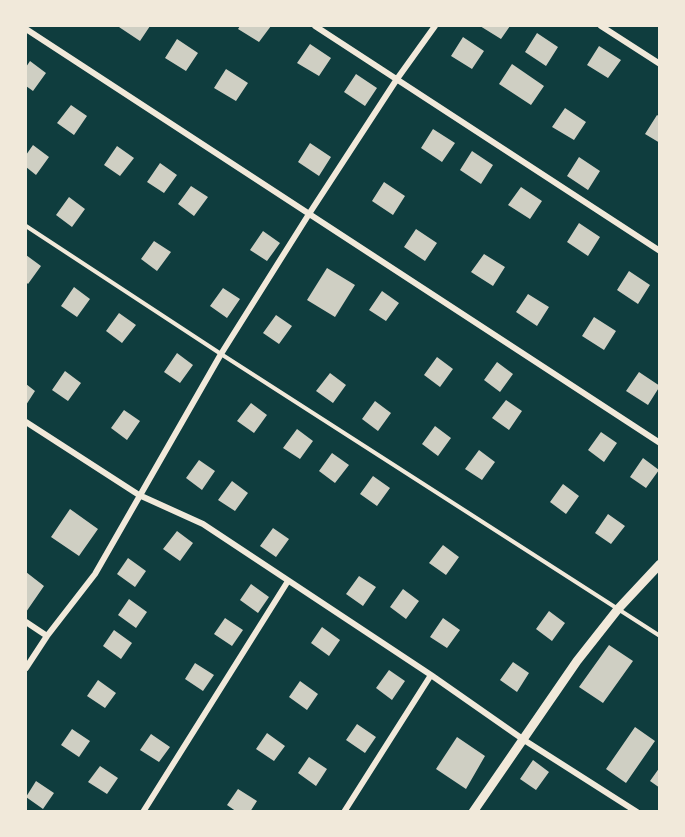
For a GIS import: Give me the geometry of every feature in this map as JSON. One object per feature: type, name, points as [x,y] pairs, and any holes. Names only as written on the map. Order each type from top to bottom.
[{"type":"street","points":[[315,26],[660,251]]},
{"type":"street","points":[[26,668],[47,636],[95,574],[221,354],[397,79],[435,26]]},
{"type":"street","points":[[601,26],[660,64]]},
{"type":"street","points":[[26,29],[660,443]]},
{"type":"street","points":[[26,422],[139,495],[202,524],[431,675],[524,740],[637,812]]},
{"type":"street","points":[[473,812],[577,661],[618,609],[660,564]]},
{"type":"street","points":[[143,812],[288,581]]},
{"type":"street","points":[[26,622],[47,636]]},
{"type":"street","points":[[344,812],[431,675]]},
{"type":"lane","points":[[26,226],[660,636]]},
{"type":"building","points":[[120,26],[150,26],[140,41]]},
{"type":"building","points":[[240,26],[271,26],[259,42],[238,29]]},
{"type":"building","points":[[480,26],[510,26],[501,39]]},
{"type":"building","points":[[537,33],[558,47],[546,66],[525,52]]},
{"type":"building","points":[[463,37],[484,51],[472,69],[451,56]]},
{"type":"building","points":[[177,39],[198,53],[186,71],[165,58]]},
{"type":"building","points":[[310,44],[331,58],[319,76],[297,63]]},
{"type":"building","points":[[599,46],[621,60],[608,78],[587,65]]},
{"type":"building","points":[[30,61],[46,73],[33,91],[26,86],[26,67]]},
{"type":"building","points":[[512,64],[544,86],[531,105],[499,84]]},
{"type":"building","points":[[226,69],[248,83],[236,101],[214,88]]},
{"type":"building","points":[[356,74],[377,88],[365,106],[344,92]]},
{"type":"building","points":[[71,105],[87,116],[74,135],[57,123]]},
{"type":"building","points":[[565,108],[586,122],[574,140],[552,127]]},
{"type":"building","points":[[657,115],[660,117],[660,143],[645,134]]},
{"type":"building","points":[[433,129],[455,143],[442,162],[421,148]]},
{"type":"building","points":[[310,143],[331,157],[319,176],[298,162]]},
{"type":"building","points":[[33,145],[49,157],[36,175],[26,167],[26,155]]},
{"type":"building","points":[[117,146],[134,158],[120,176],[104,165]]},
{"type":"building","points":[[472,151],[493,165],[481,184],[460,170]]},
{"type":"building","points":[[579,157],[600,171],[588,190],[567,176]]},
{"type":"building","points":[[160,163],[177,175],[164,193],[147,182]]},
{"type":"building","points":[[384,182],[405,196],[393,215],[372,201]]},
{"type":"building","points":[[191,186],[208,197],[194,216],[178,204]]},
{"type":"building","points":[[521,187],[542,201],[530,219],[508,205]]},
{"type":"building","points":[[69,197],[85,209],[72,227],[56,215]]},
{"type":"building","points":[[579,223],[600,237],[588,256],[567,242]]},
{"type":"building","points":[[416,229],[437,243],[425,261],[404,247]]},
{"type":"building","points":[[263,231],[280,243],[267,261],[250,250]]},
{"type":"building","points":[[154,241],[171,252],[157,271],[141,259]]},
{"type":"building","points":[[484,254],[505,267],[493,286],[471,272]]},
{"type":"building","points":[[26,255],[41,266],[28,284],[26,282]]},
{"type":"building","points":[[327,268],[355,285],[335,317],[307,300]]},
{"type":"building","points":[[629,271],[650,285],[638,304],[617,290]]},
{"type":"building","points":[[74,287],[90,299],[77,317],[61,306]]},
{"type":"building","points":[[223,288],[240,299],[227,318],[210,306]]},
{"type":"building","points":[[382,291],[399,303],[386,321],[369,310]]},
{"type":"building","points":[[528,294],[549,307],[537,326],[516,312]]},
{"type":"building","points":[[119,313],[136,325],[122,343],[106,331]]},
{"type":"building","points":[[276,315],[292,326],[279,344],[263,333]]},
{"type":"building","points":[[594,317],[616,331],[604,350],[582,336]]},
{"type":"building","points":[[177,353],[193,365],[180,383],[164,372]]},
{"type":"building","points":[[437,357],[453,369],[440,387],[424,375]]},
{"type":"building","points":[[497,362],[513,374],[500,392],[484,380]]},
{"type":"building","points":[[65,371],[81,383],[68,401],[52,390]]},
{"type":"building","points":[[639,372],[660,386],[648,405],[626,391]]},
{"type":"building","points":[[330,373],[346,385],[333,403],[316,391]]},
{"type":"building","points":[[26,384],[35,391],[26,405]]},
{"type":"building","points":[[506,400],[522,411],[509,430],[492,418]]},
{"type":"building","points":[[375,401],[391,413],[378,431],[362,419]]},
{"type":"building","points":[[251,403],[267,415],[254,433],[237,421]]},
{"type":"building","points":[[124,410],[140,421],[127,440],[111,428]]},
{"type":"building","points":[[435,426],[451,438],[438,456],[422,444]]},
{"type":"building","points":[[297,429],[313,441],[300,459],[283,448]]},
{"type":"building","points":[[601,432],[617,443],[604,462],[588,450]]},
{"type":"building","points":[[479,450],[495,462],[482,480],[465,469]]},
{"type":"building","points":[[332,453],[349,465],[335,483],[319,471]]},
{"type":"building","points":[[643,458],[659,470],[646,488],[630,477]]},
{"type":"building","points":[[199,460],[215,471],[202,490],[186,478]]},
{"type":"building","points":[[373,476],[390,488],[377,506],[360,494]]},
{"type":"building","points":[[232,481],[248,493],[235,511],[218,500]]},
{"type":"building","points":[[563,484],[579,496],[566,514],[550,502]]},
{"type":"building","points":[[70,509],[98,529],[79,556],[51,537]]},
{"type":"building","points":[[608,514],[625,526],[611,544],[595,533]]},
{"type":"building","points":[[273,528],[289,539],[276,557],[260,546]]},
{"type":"building","points":[[177,531],[193,543],[180,561],[163,549]]},
{"type":"building","points":[[443,545],[459,557],[446,575],[429,563]]},
{"type":"building","points":[[128,558],[146,571],[135,587],[117,574]]},
{"type":"building","points":[[26,572],[44,586],[26,612]]},
{"type":"building","points":[[359,576],[376,587],[363,606],[346,594]]},
{"type":"building","points":[[251,584],[269,597],[258,613],[240,600]]},
{"type":"building","points":[[403,589],[419,601],[406,619],[390,607]]},
{"type":"building","points":[[129,599],[147,612],[136,628],[118,615]]},
{"type":"building","points":[[549,611],[565,623],[552,641],[536,629]]},
{"type":"building","points":[[225,618],[243,630],[232,646],[214,634]]},
{"type":"building","points":[[443,618],[460,630],[447,648],[430,637]]},
{"type":"building","points":[[322,627],[340,640],[329,656],[311,643]]},
{"type":"building","points":[[114,630],[132,643],[121,659],[103,646]]},
{"type":"building","points":[[609,645],[633,661],[603,703],[579,687]]},
{"type":"building","points":[[513,662],[529,673],[517,692],[500,680]]},
{"type":"building","points":[[195,663],[214,675],[203,691],[185,679]]},
{"type":"building","points":[[389,670],[405,681],[392,700],[376,688]]},
{"type":"building","points":[[98,680],[116,693],[105,708],[87,696]]},
{"type":"building","points":[[300,681],[318,694],[307,710],[289,697]]},
{"type":"building","points":[[357,724],[376,737],[365,753],[346,740]]},
{"type":"building","points":[[635,727],[655,741],[626,783],[606,769]]},
{"type":"building","points":[[72,729],[90,741],[79,757],[61,745]]},
{"type":"building","points":[[267,733],[285,746],[274,761],[256,749]]},
{"type":"building","points":[[151,734],[170,747],[159,762],[140,750]]},
{"type":"building","points":[[457,737],[485,756],[466,789],[436,769]]},
{"type":"building","points":[[309,757],[327,769],[316,786],[298,773]]},
{"type":"building","points":[[533,760],[549,772],[536,790],[520,779]]},
{"type":"building","points":[[100,766],[118,778],[107,794],[88,782]]},
{"type":"building","points":[[660,767],[660,788],[650,781]]},
{"type":"building","points":[[36,781],[54,793],[43,809],[26,797]]},
{"type":"building","points":[[238,789],[257,801],[250,812],[237,812],[227,805]]}]
